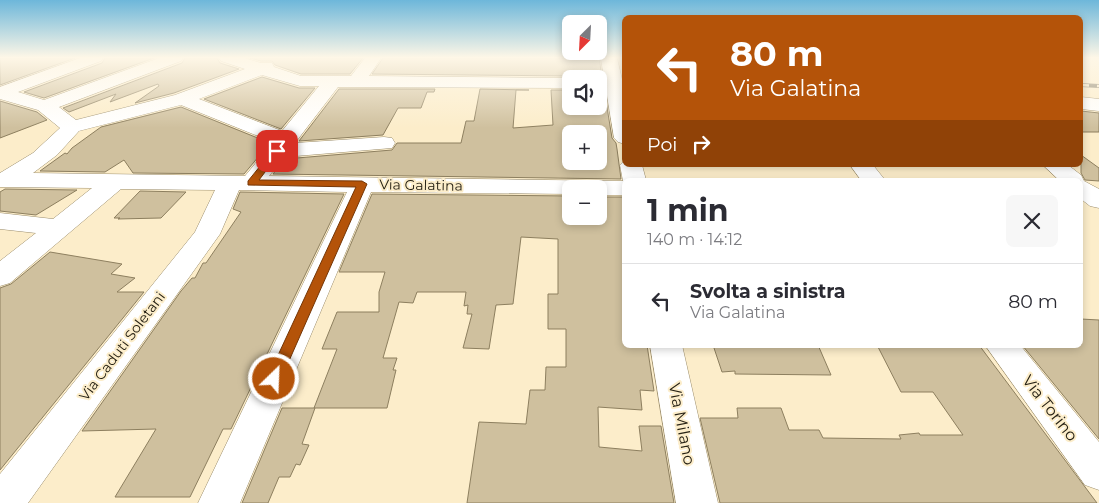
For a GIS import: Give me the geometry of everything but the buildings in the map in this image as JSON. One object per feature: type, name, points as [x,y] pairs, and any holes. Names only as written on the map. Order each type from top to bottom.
[{"type":"street","points":[[0,93],[31,81]]},
{"type":"street","points":[[46,106],[108,81]]},
{"type":"street","points":[[2,181],[45,153],[62,139],[72,127],[182,99],[228,81]]},
{"type":"street","points":[[315,81],[562,82]]},
{"type":"street","name":"Via Caduti Soletani","points":[[3,503],[207,234],[241,183],[281,146],[332,82]]},
{"type":"street","points":[[612,83],[622,125]]},
{"type":"street","points":[[0,93],[46,106],[72,127]]},
{"type":"street","points":[[182,99],[281,146],[384,143]]},
{"type":"street","points":[[1083,103],[1099,105]]},
{"type":"street","points":[[862,167],[871,178]]},
{"type":"street","points":[[1057,167],[1070,178]]},
{"type":"street","name":"Via Galatina","points":[[2,181],[622,188]]},
{"type":"street","points":[[0,276],[116,181]]},
{"type":"street","points":[[219,503],[362,184]]},
{"type":"street","points":[[0,221],[59,228]]},
{"type":"street","name":"Via Milano","points":[[667,348],[697,503]]},
{"type":"street","name":"Via Torino","points":[[1003,348],[1099,472]]},
{"type":"railway","points":[[1083,85],[1099,86]]},
{"type":"route","points":[[274,379],[362,184],[252,183],[277,151]]}]
